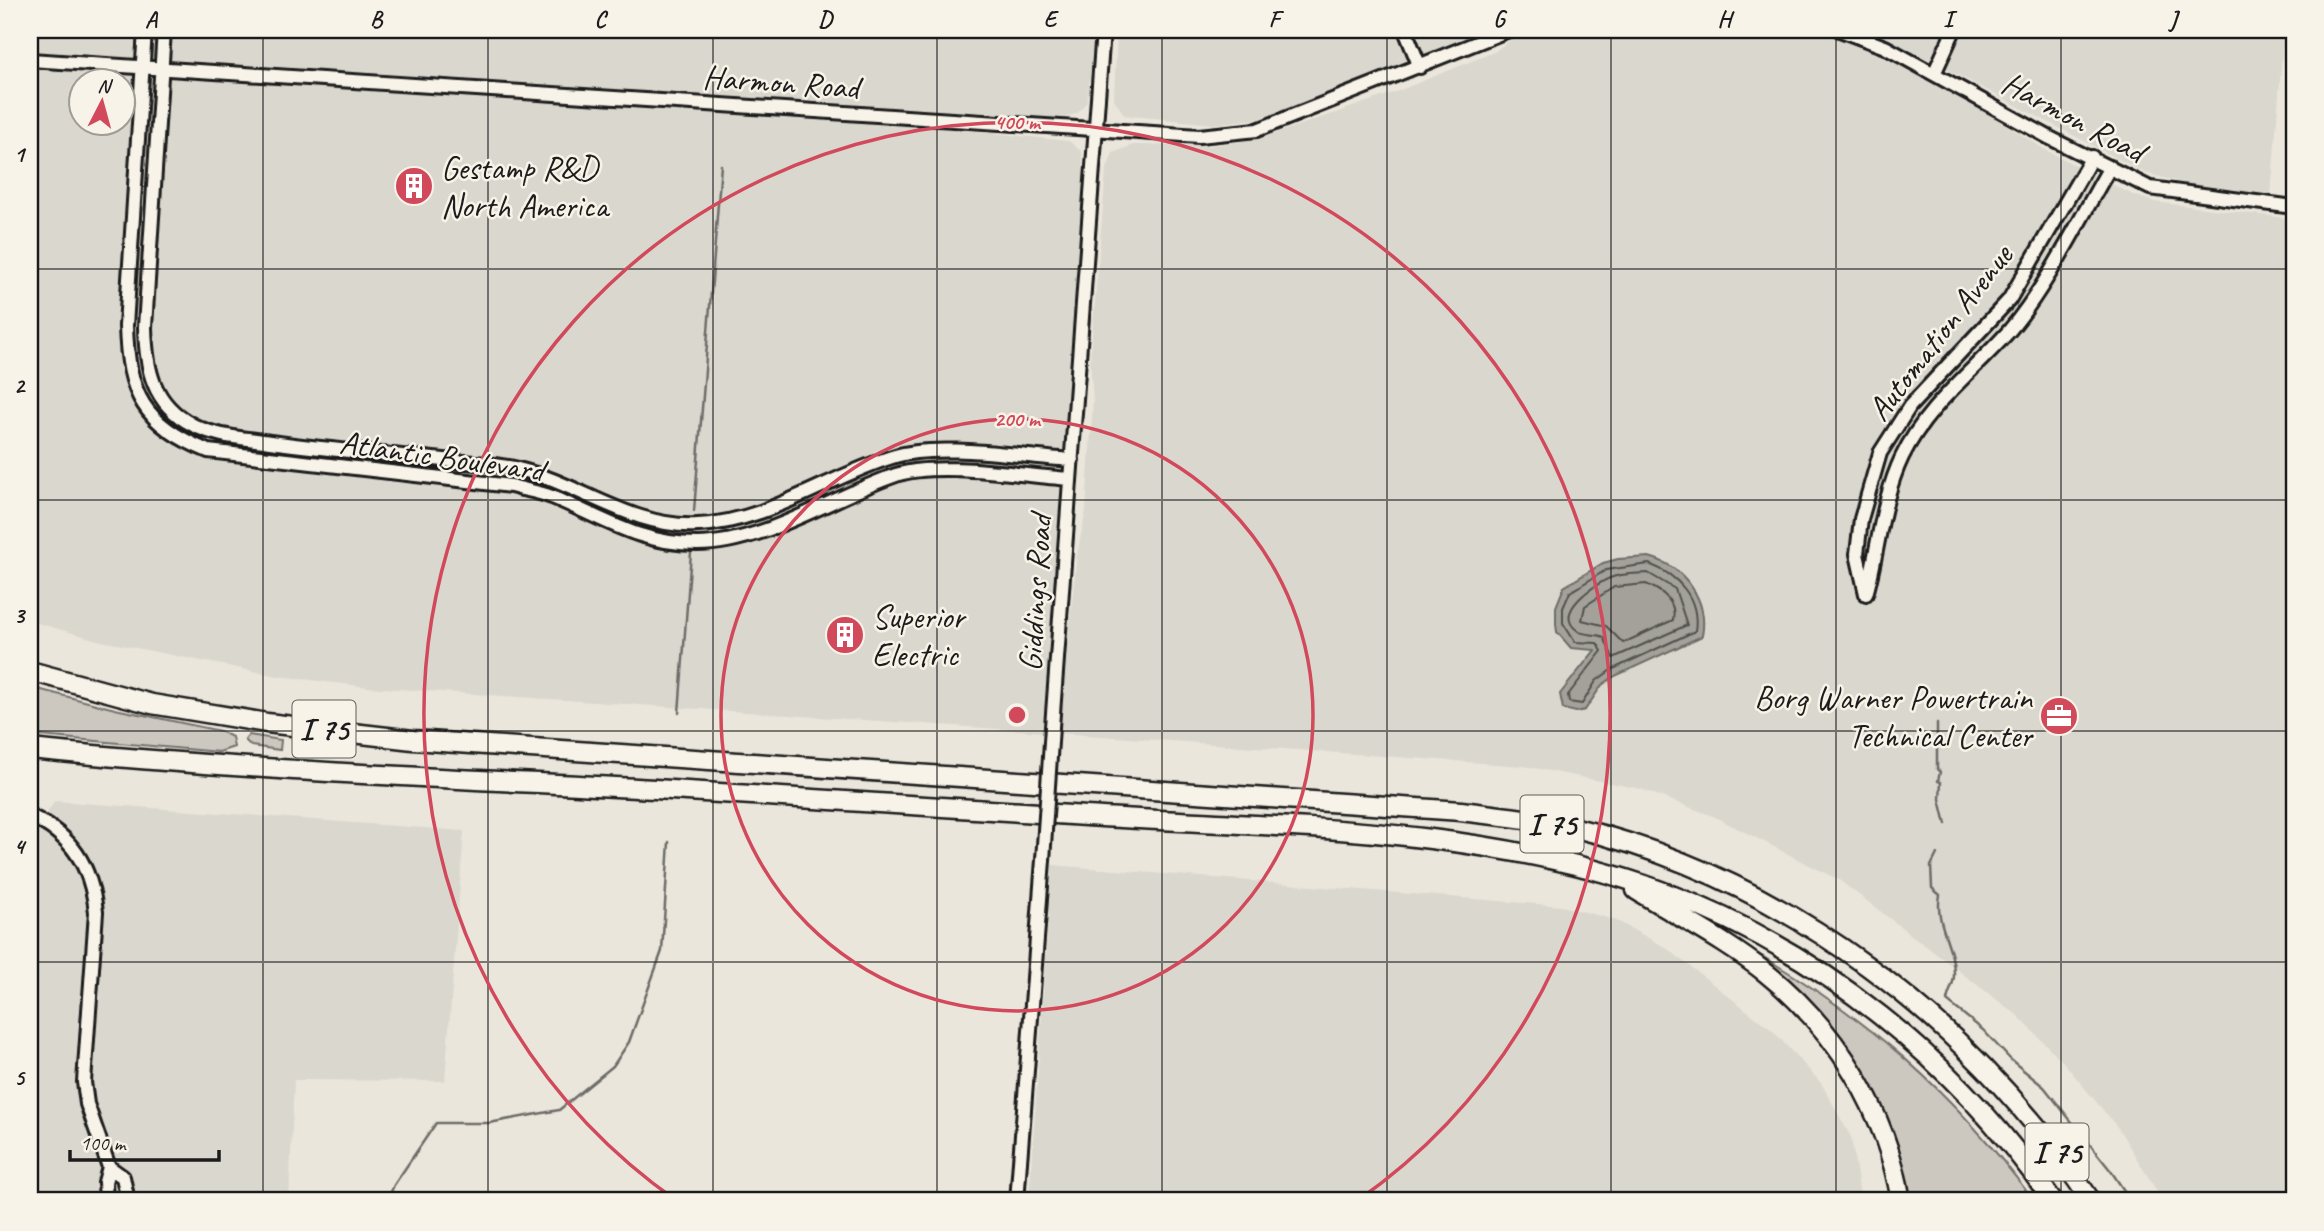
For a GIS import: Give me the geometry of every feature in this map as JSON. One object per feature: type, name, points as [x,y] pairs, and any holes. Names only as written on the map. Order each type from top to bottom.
[{"type":"highway","name":"I 75","points":[[30,671],[152,704],[267,723],[413,740],[1447,810],[1575,828],[1689,864],[1738,887],[1805,926],[1893,985],[1947,1030],[2000,1083],[2052,1145],[2091,1201]]},
{"type":"highway","name":"I 75","points":[[30,749],[172,762],[725,793],[1337,832],[1474,843],[1565,861],[1663,892],[1734,923],[1781,948],[1848,991],[1903,1034],[1964,1091],[2010,1144],[2053,1201]]},
{"type":"highway","points":[[1612,875],[1746,958],[1813,1017],[1840,1051],[1872,1107],[1889,1150],[1901,1201]]},
{"type":"street","name":"Atlantic Boulevard","points":[[145,30],[126,326],[128,368],[147,410],[184,442],[208,452],[511,486],[551,497],[620,530],[656,541],[699,544],[745,536],[899,474],[940,470],[1070,479]]},
{"type":"street","name":"Atlantic Boulevard","points":[[164,30],[145,327],[146,364],[162,399],[192,425],[212,433],[290,444],[515,468],[557,479],[626,513],[659,522],[698,526],[740,519],[894,456],[940,451],[1072,460]]},
{"type":"street","name":"Giddings Road","points":[[1017,1201],[1103,30]]},
{"type":"street","points":[[1405,30],[1420,66]]},
{"type":"street","name":"Harmon Road","points":[[30,60],[1199,136],[1257,130],[1509,30]]},
{"type":"street","name":"Harmon Road","points":[[1840,30],[1885,47],[2150,188],[2294,207]]},
{"type":"street","points":[[1934,74],[1954,30]]},
{"type":"street","name":"Automation Avenue","points":[[2092,157],[2009,300],[1910,406],[1880,453],[1861,519],[1857,554],[1866,594],[1882,516],[1903,454],[1949,391],[2009,331],[2029,304],[2110,167]]},
{"type":"street","points":[[30,816],[58,830],[71,842],[87,871],[93,891],[96,912],[84,1082],[87,1104],[108,1167],[105,1182],[106,1201]]},
{"type":"street","points":[[108,1167],[123,1177],[128,1201]]},
{"type":"shaded area","points":[[30,30],[1096,30],[1087,101],[1078,113],[1063,118],[30,51]]},
{"type":"shaded area","points":[[1117,30],[1484,30],[1284,111],[1258,119],[1213,124],[1124,115],[1114,99]]},
{"type":"shaded area","points":[[1535,30],[1829,30],[1963,98],[2044,149],[2133,195],[2155,202],[2294,219],[2294,1201],[2163,1201],[2118,1128],[2063,1062],[2017,1015],[1839,880],[1713,816],[1641,789],[1524,766],[1058,733],[1077,555],[1086,510],[1093,401],[1090,360],[1106,171],[1113,153],[1133,145],[1208,146],[1259,139],[1393,93],[1494,52],[1513,38]]},
{"type":"shaded area","points":[[1872,30],[2284,30],[2271,195],[2206,189],[2145,173]]},
{"type":"shaded area","points":[[30,68],[66,70],[66,136],[136,136],[136,75],[914,125],[1069,141],[1082,152],[1084,182],[1063,516],[1045,732],[368,687],[278,676],[101,641],[30,621]]},
{"type":"shaded area","points":[[30,687],[115,709],[220,731],[232,737],[234,747],[219,752],[30,735]]},
{"type":"shaded area","points":[[249,735],[281,740],[280,750],[251,746],[245,740]]},
{"type":"shaded area","points":[[55,801],[464,831],[445,1081],[294,1080],[289,1201],[30,1201],[30,823],[38,826]]},
{"type":"shaded area","points":[[1052,865],[1562,906],[1615,920],[1665,947],[1772,1030],[1821,1083],[1851,1137],[1861,1201],[1029,1201]]},
{"type":"shaded area","points":[[1750,949],[1833,1002],[1906,1060],[1972,1125],[2034,1201],[1907,1201],[1876,1100],[1749,952]]},
{"type":"water","points":[[1649,557],[1673,568],[1691,586],[1702,610],[1702,636],[1615,676],[1602,685],[1585,710],[1576,712],[1563,709],[1560,694],[1595,650],[1571,648],[1557,632],[1556,607],[1564,587],[1603,563]]},
{"type":"waterway","points":[[694,511],[721,165]]},
{"type":"waterway","points":[[679,713],[691,552]]},
{"type":"waterway","points":[[1937,724],[1937,769],[1940,772],[1938,781],[1941,782],[1940,799],[1946,824]]},
{"type":"waterway","points":[[387,1201],[394,1185],[436,1123],[489,1123],[559,1110],[613,1066],[629,1042],[662,951],[669,842]]},
{"type":"waterway","points":[[1937,854],[1931,866],[1932,888],[1940,895],[1940,915],[1951,955],[1954,979],[1947,1001],[1983,1030],[2011,1060],[2044,1087],[2111,1171],[2131,1201]]},
{"type":"place","name":"Gestamp R&D North America","points":[[414,186]]},
{"type":"place","name":"Superior Electric","points":[[845,635]]},
{"type":"place","name":"Borg Warner Powertrain Technical Center","points":[[2059,716]]}]
